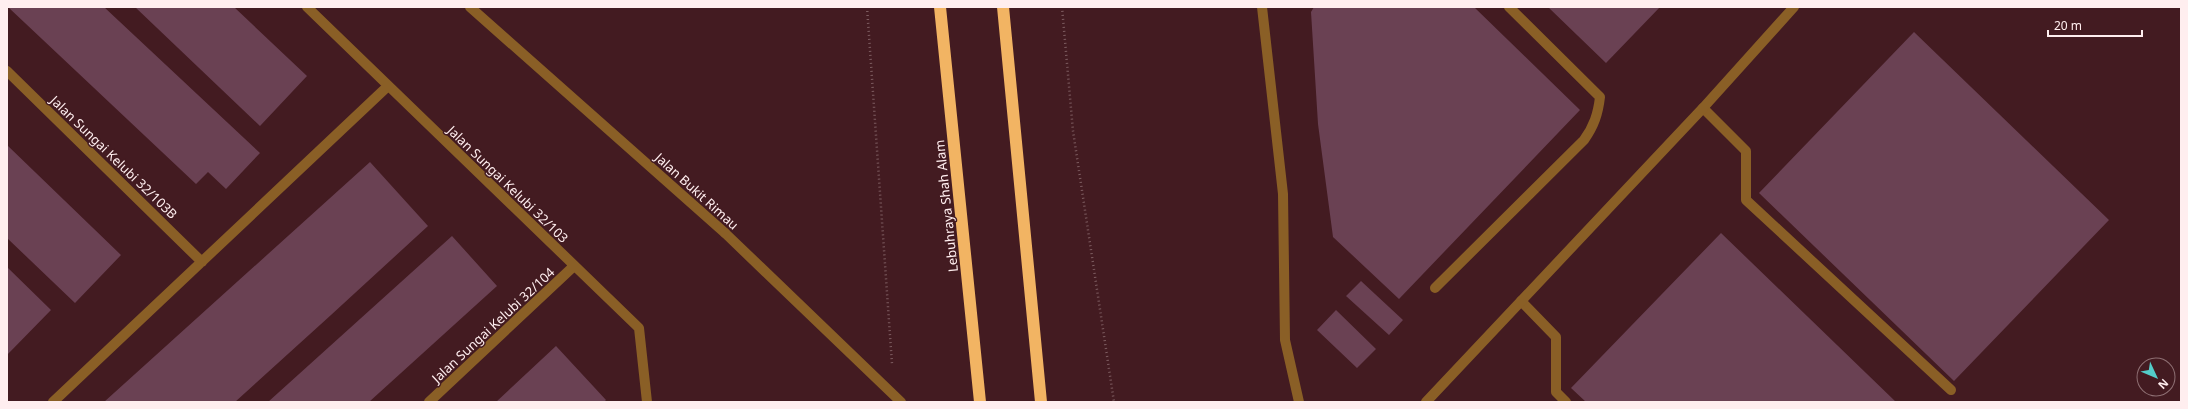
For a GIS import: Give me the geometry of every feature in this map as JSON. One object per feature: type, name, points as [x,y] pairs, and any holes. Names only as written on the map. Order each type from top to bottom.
[{"type":"highway","name":"Lebuhraya Shah Alam","points":[[940,7],[980,402]]},
{"type":"highway","points":[[1003,7],[1041,402]]},
{"type":"street","name":"Jalan Sungai Kelubi 32/103","points":[[307,7],[639,328],[647,402]]},
{"type":"street","name":"Jalan Bukit Rimau","points":[[470,7],[725,233],[901,402]]},
{"type":"street","points":[[1262,7],[1283,194],[1285,340],[1299,402]]},
{"type":"street","points":[[1435,288],[1584,140],[1594,125],[1598,112],[1600,97],[1508,7]]},
{"type":"street","points":[[1426,402],[1703,108],[1794,7]]},
{"type":"street","name":"Jalan Sungai Kelubi 32/103B","points":[[7,71],[202,262]]},
{"type":"street","points":[[53,402],[388,86]]},
{"type":"street","points":[[1703,108],[1746,152],[1746,200],[1951,390]]},
{"type":"street","name":"Jalan Sungai Kelubi 32/104","points":[[429,402],[574,266]]},
{"type":"street","points":[[1521,301],[1556,337],[1556,392],[1566,402]]},
{"type":"path","points":[[867,7],[893,370]]},
{"type":"path","points":[[1062,7],[1073,131],[1114,402]]},
{"type":"building","points":[[8,7],[104,7],[260,153],[226,189],[208,172],[196,184]]},
{"type":"building","points":[[135,7],[234,7],[307,76],[260,126]]},
{"type":"building","points":[[1314,7],[1474,7],[1580,110],[1399,299],[1333,237],[1318,124],[1311,12]]},
{"type":"building","points":[[1548,7],[1660,7],[1606,63]]},
{"type":"building","points":[[1914,32],[2109,220],[1954,381],[1759,193]]},
{"type":"building","points":[[7,145],[121,255],[75,303],[7,238]]},
{"type":"building","points":[[370,162],[428,226],[235,402],[104,402]]},
{"type":"building","points":[[1721,233],[1896,402],[1586,402],[1571,388]]},
{"type":"building","points":[[452,236],[497,286],[369,402],[268,402]]},
{"type":"building","points":[[7,267],[51,310],[7,355]]},
{"type":"building","points":[[1361,281],[1403,320],[1389,335],[1346,296]]},
{"type":"building","points":[[1336,310],[1376,349],[1357,368],[1317,330]]},
{"type":"building","points":[[556,346],[606,400],[604,402],[496,402]]}]
